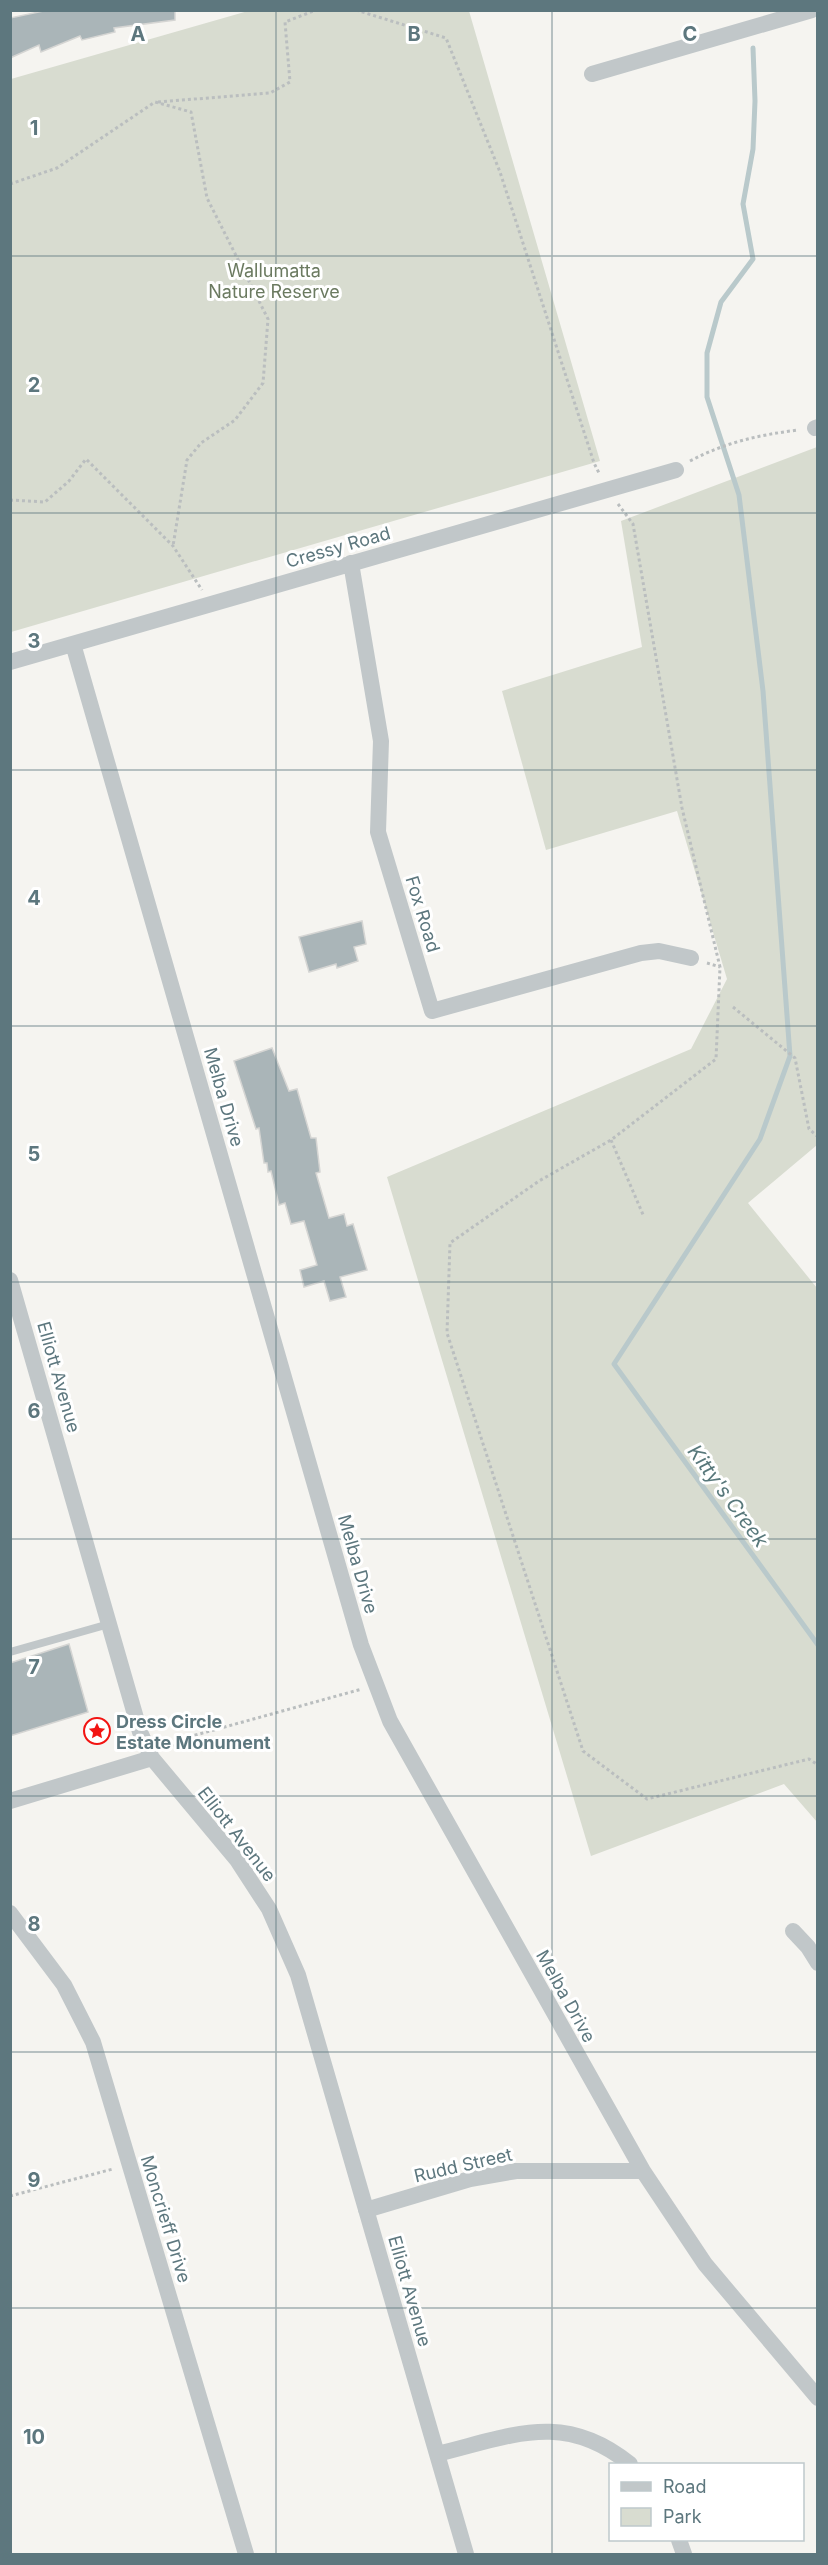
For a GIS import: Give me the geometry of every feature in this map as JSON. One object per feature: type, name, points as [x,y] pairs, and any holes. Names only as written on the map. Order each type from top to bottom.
[{"type":"street","points":[[592,74],[812,10]]},
{"type":"street","name":"Cressy Road","points":[[10,662],[676,470]]},
{"type":"street","name":"Fox Road","points":[[351,563],[381,741],[378,832],[432,1011],[641,953],[659,951],[691,958]]},
{"type":"street","name":"Melba Drive","points":[[73,644],[351,1611],[375,1686],[409,1757],[643,2171],[705,2264],[818,2398]]},
{"type":"street","name":"Elliott Avenue","points":[[10,1280],[140,1732],[152,1758],[237,1860],[269,1909],[298,1975],[466,2554]]},
{"type":"street","points":[[10,1801],[152,1758]]},
{"type":"street","name":"Moncrieff Drive","points":[[10,1913],[64,1985],[93,2042],[246,2554]]},
{"type":"street","points":[[793,1931],[808,1947],[818,1963]]},
{"type":"street","name":"Rudd Street","points":[[366,2210],[470,2179],[516,2171],[643,2171]]},
{"type":"street","points":[[437,2454],[528,2432],[546,2430],[568,2433],[591,2440],[611,2450],[629,2463]]},
{"type":"lane","points":[[10,1652],[109,1624]]},
{"type":"path","points":[[10,184],[57,168],[155,102],[270,93],[290,82],[285,22],[316,10]]},
{"type":"path","points":[[155,102],[191,112],[207,198],[268,319],[262,383],[235,420],[201,443],[187,460],[173,546]]},
{"type":"path","points":[[707,452],[751,436],[816,428]]},
{"type":"path","points":[[10,500],[45,501],[69,481],[86,459],[173,546],[211,604]]},
{"type":"path","points":[[733,1007],[795,1058],[809,1129],[818,1137]]},
{"type":"path","points":[[611,1140],[644,1217]]},
{"type":"path","points":[[152,1758],[192,1736],[375,1686]]},
{"type":"path","points":[[10,2196],[130,2165]]},
{"type":"green space","name":"Wallumatta Nature Reserve","points":[[248,11],[469,11],[600,461],[11,632],[11,79]]},
{"type":"green space","points":[[817,447],[817,1145],[748,1203],[817,1288],[817,1822],[784,1784],[591,1856],[387,1177],[691,1049],[727,979],[677,811],[546,850],[502,691],[642,647],[621,521]]},
{"type":"building","points":[[48,10],[175,10],[175,20],[114,28],[115,32],[82,40],[80,36],[41,52],[39,45],[10,58],[10,18]]},
{"type":"building","points":[[362,921],[366,944],[354,947],[358,961],[337,968],[336,964],[309,972],[299,937]]},
{"type":"building","points":[[272,1048],[289,1091],[297,1089],[311,1138],[316,1138],[320,1172],[316,1173],[329,1218],[344,1214],[347,1226],[353,1224],[367,1270],[340,1277],[346,1297],[330,1301],[324,1281],[304,1287],[300,1270],[317,1265],[304,1221],[291,1224],[285,1203],[279,1205],[271,1171],[268,1172],[267,1163],[264,1163],[259,1128],[256,1129],[234,1061]]},
{"type":"building","points":[[69,1644],[88,1712],[10,1736],[10,1663]]},
{"type":"waterway","name":"Kitty's Creek","points":[[753,48],[755,101],[753,149],[743,204],[753,259],[721,302],[707,353],[707,397],[739,495],[763,691],[790,1056],[760,1139],[614,1364],[818,1645]]},
{"type":"place","name":"Dress Circle Estate Monument","points":[[97,1731]]}]
